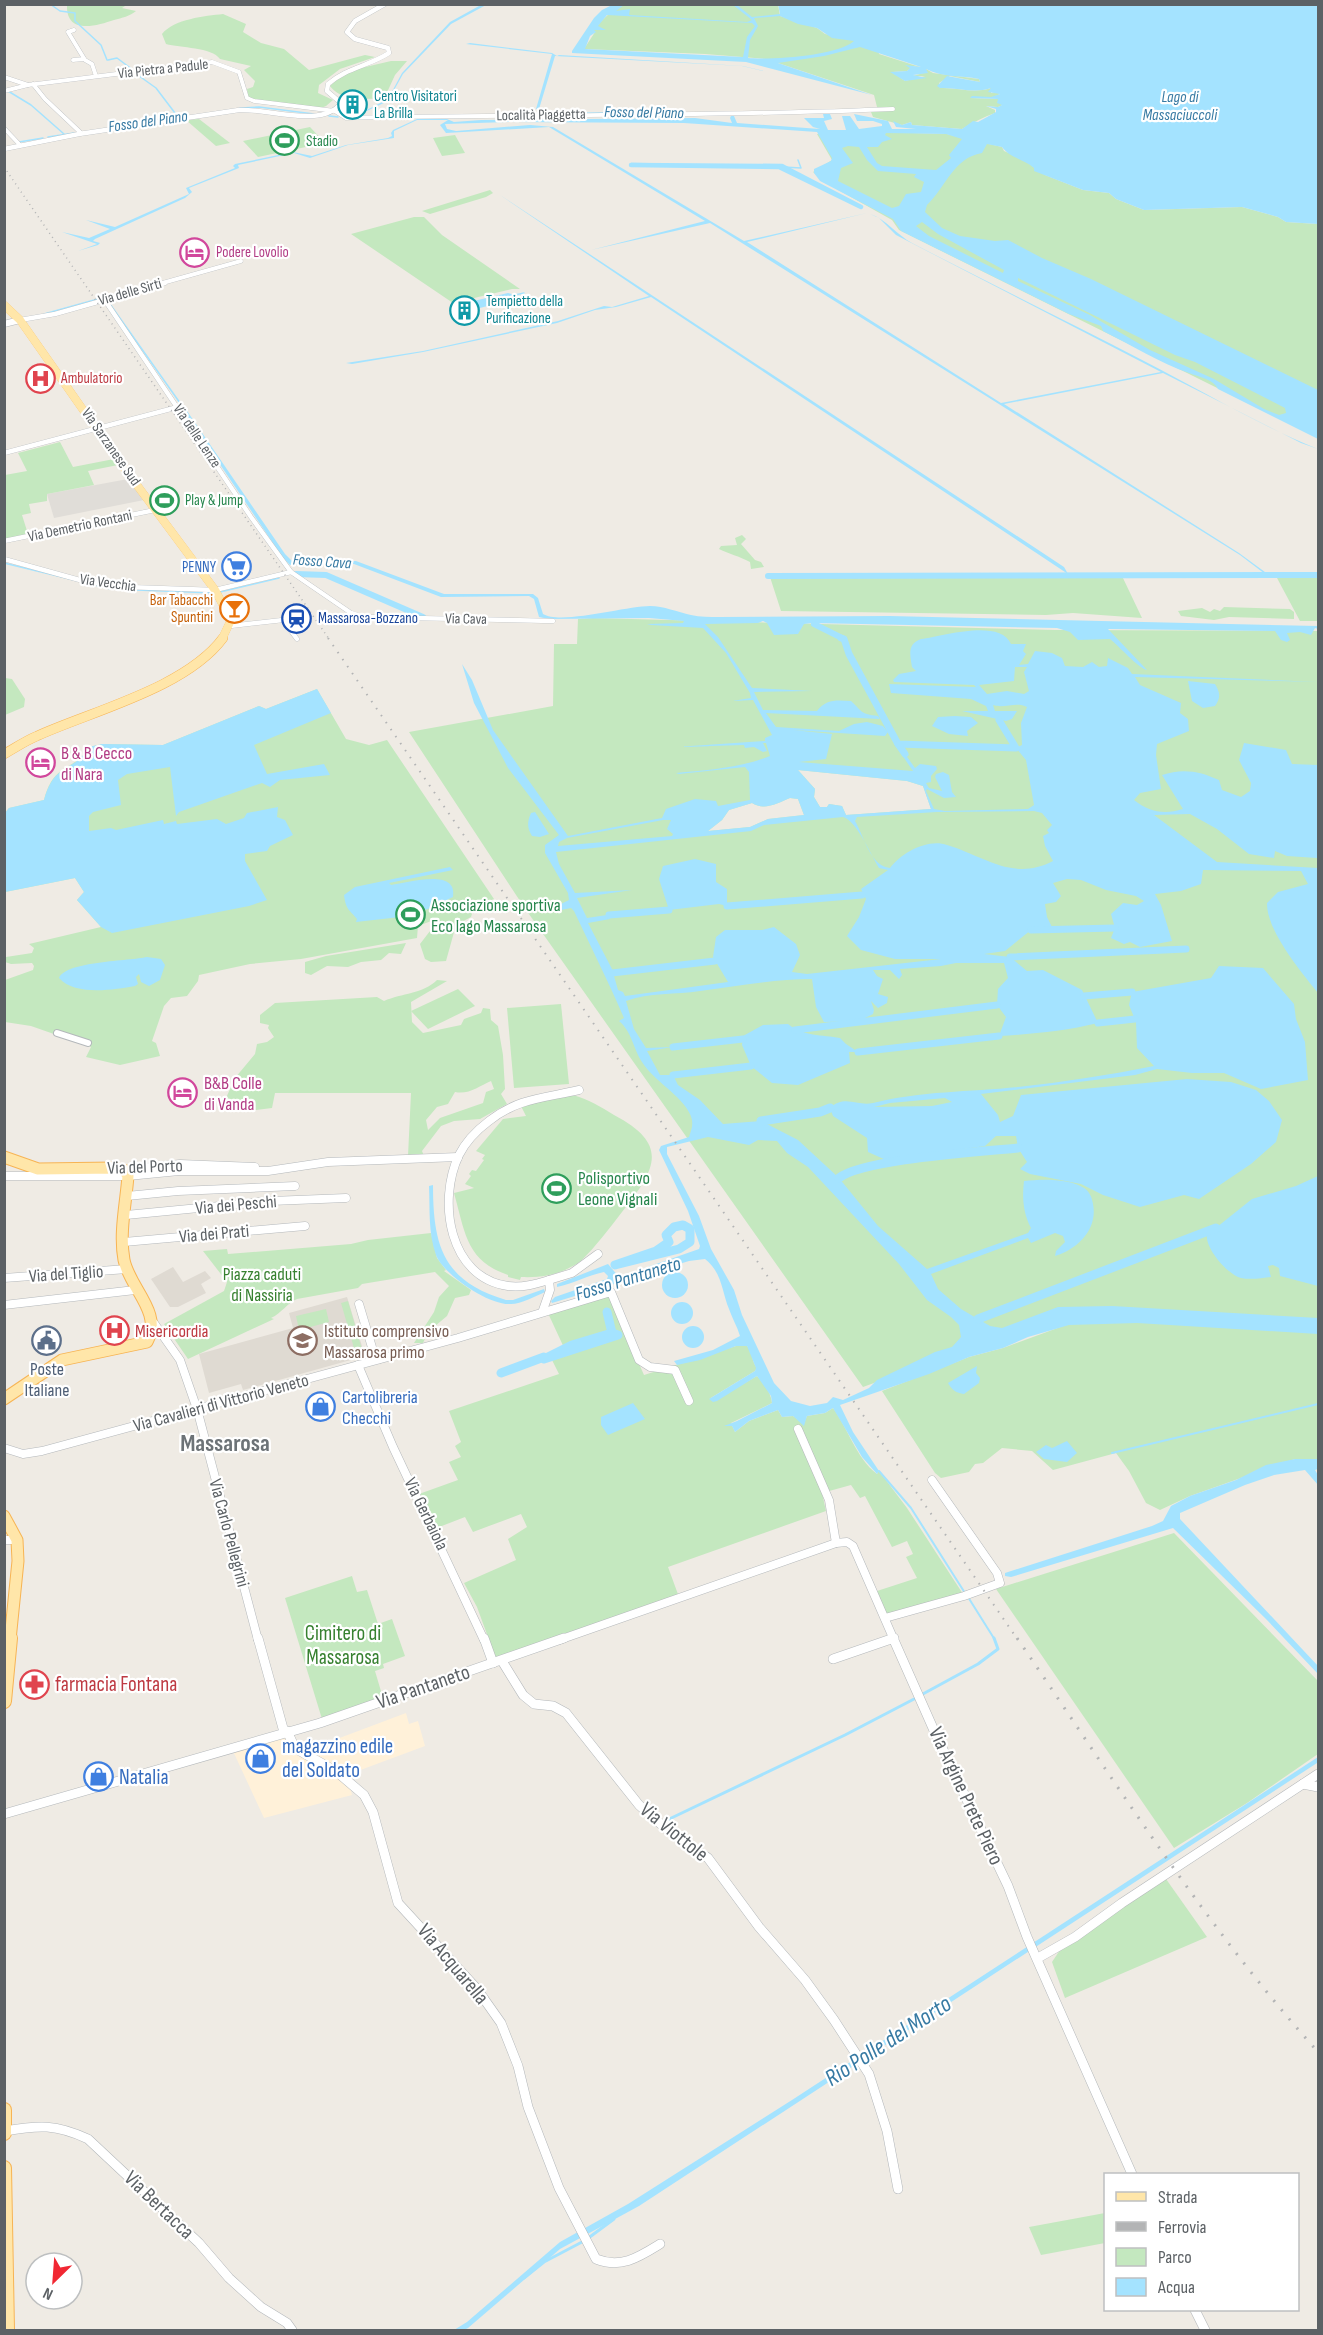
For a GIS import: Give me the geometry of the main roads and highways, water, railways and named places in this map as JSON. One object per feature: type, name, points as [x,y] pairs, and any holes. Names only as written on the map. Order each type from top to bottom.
[{"type":"main road","name":"Via Sarzanese Sud","points":[[4,305],[20,320],[216,592],[228,614],[230,626],[219,642],[179,674],[107,710],[37,736],[4,754]]},
{"type":"main road","name":"Via del Porto","points":[[4,1157],[38,1169],[114,1168],[126,1173]]},
{"type":"main road","name":"Via Carlo Pellegrini","points":[[4,1399],[62,1360],[147,1342],[153,1335],[154,1323],[135,1290],[127,1269],[124,1242],[126,1173]]},
{"type":"main road","points":[[4,1516],[18,1561],[9,1612],[4,1701]]},
{"type":"main road","points":[[4,2110],[4,2132]]},
{"type":"main road","points":[[4,2168],[7,2331]]},
{"type":"water","name":"Lago di Massaciuccoli","points":[[778,4],[1318,5],[1318,224],[1286,222],[1278,217],[1242,207],[1144,210],[1116,199],[1109,193],[1083,190],[1034,171],[1030,165],[1009,154],[1002,147],[987,144],[982,153],[972,156],[957,167],[927,205],[925,212],[942,228],[960,236],[995,241],[1008,240],[1318,390],[1318,439],[1218,389],[1209,381],[1146,354],[1103,331],[1101,326],[1069,314],[901,231],[893,219],[820,181],[814,169],[831,161],[832,158],[817,132],[684,123],[445,124],[447,129],[456,131],[530,125],[553,127],[744,241],[867,213],[747,242],[1001,403],[1161,372],[896,235],[880,219],[912,243],[1233,408],[1163,373],[1004,404],[1239,553],[1269,575],[710,223],[591,250],[705,221],[549,127],[446,133],[440,125],[448,120],[417,120],[394,131],[394,138],[348,145],[310,158],[294,153],[238,165],[239,168],[189,188],[192,192],[185,198],[95,239],[93,241],[100,243],[98,245],[78,251],[97,244],[62,232],[89,238],[110,229],[86,220],[115,227],[189,194],[186,188],[235,168],[233,166],[235,164],[293,152],[312,156],[346,145],[388,138],[392,136],[393,130],[417,119],[447,119],[454,122],[695,118],[732,123],[730,118],[734,116],[737,123],[820,129],[813,127],[804,118],[824,118],[823,114],[830,114],[832,119],[824,121],[828,130],[846,130],[842,116],[850,116],[859,129],[882,126],[873,121],[857,121],[854,114],[888,121],[892,129],[916,129],[896,127],[893,121],[902,125],[911,122],[912,125],[962,129],[973,121],[978,122],[996,112],[996,109],[986,106],[1002,105],[997,103],[998,99],[970,98],[1000,94],[988,92],[991,88],[972,90],[937,86],[947,76],[980,82],[979,79],[945,75],[926,69],[928,73],[913,75],[927,78],[905,81],[890,72],[907,71],[910,68],[905,65],[921,67],[860,47],[824,56],[778,63],[872,95],[746,62],[572,53],[594,18],[602,10],[612,5],[624,5],[616,11],[630,9],[629,15],[747,22],[752,20],[733,5],[737,5],[752,17],[780,14]],"holes":[[[607,15],[752,23],[755,26],[747,37],[743,57],[585,49],[590,36],[596,32],[594,30],[606,30],[598,26]],[[780,16],[798,24],[817,28],[832,38],[854,41],[846,46],[819,53],[748,58],[750,40],[758,26],[754,18]],[[886,133],[946,134],[962,139],[949,155],[951,158],[936,170],[882,166],[877,163],[867,147],[878,147],[882,142],[892,139],[885,135]],[[859,147],[878,171],[916,174],[914,177],[924,182],[921,192],[906,194],[899,206],[892,208],[838,181],[841,168],[853,163],[842,148]],[[922,222],[938,234],[1004,270],[1003,273],[929,236],[916,226]],[[1018,278],[1175,355],[1195,362],[1285,408],[1286,413],[1279,415],[1264,409],[1214,379],[1150,350],[1090,315],[1018,281]]]},
{"type":"water","points":[[486,5],[451,24],[403,74],[388,101],[351,118],[388,99],[402,73],[450,22],[479,6]]},
{"type":"water","points":[[466,44],[552,53],[557,56],[743,66],[866,96],[742,66],[555,56],[539,109],[536,109],[552,54]]},
{"type":"water","points":[[500,195],[1064,567],[1068,574],[651,297],[616,307],[595,310],[557,323],[423,352],[352,364],[346,363],[423,351],[558,321],[604,306],[612,307],[649,296]]},
{"type":"water","points":[[508,293],[515,295],[515,299],[472,310],[466,307],[465,303]]},
{"type":"water","name":"Fosso Pantaneto","points":[[182,408],[185,408],[285,554],[293,562],[356,561],[444,594],[533,594],[538,598],[543,614],[552,617],[578,616],[650,606],[709,617],[889,616],[1318,626],[1318,629],[1315,628],[1311,635],[1300,632],[1287,633],[1290,640],[1287,642],[1281,640],[1275,631],[1108,629],[1147,670],[1110,639],[1078,640],[1070,632],[1057,628],[812,623],[804,624],[798,634],[774,635],[767,623],[763,621],[705,624],[718,637],[752,688],[812,691],[754,692],[763,710],[817,711],[828,702],[851,701],[862,712],[878,716],[880,719],[766,713],[776,727],[839,731],[854,724],[867,722],[883,726],[888,732],[885,736],[793,730],[832,734],[826,759],[799,762],[913,771],[902,755],[905,754],[915,768],[920,764],[936,766],[937,769],[931,776],[931,782],[926,783],[929,788],[942,791],[935,777],[936,774],[943,772],[949,775],[952,792],[956,797],[944,798],[927,789],[926,791],[934,809],[945,811],[1028,809],[1034,805],[1026,760],[1016,748],[1022,745],[1021,723],[1027,707],[993,705],[995,711],[1017,711],[1012,719],[1006,721],[962,711],[988,711],[986,706],[971,699],[891,693],[889,684],[976,687],[974,685],[894,682],[893,680],[899,674],[916,671],[912,667],[910,650],[913,644],[921,639],[956,632],[983,630],[1005,636],[1011,644],[1026,644],[1023,651],[1026,654],[1019,665],[1028,664],[1035,651],[1052,653],[1062,658],[1065,666],[1083,667],[1092,662],[1099,667],[1107,666],[1108,658],[1128,668],[1132,674],[1318,682],[1135,677],[1140,685],[1181,703],[1180,713],[1188,719],[1189,731],[1157,744],[1156,755],[1161,789],[1140,793],[1134,800],[1157,811],[1169,812],[1183,809],[1162,775],[1184,771],[1205,774],[1219,780],[1222,790],[1241,797],[1250,791],[1251,783],[1239,760],[1244,743],[1286,750],[1292,764],[1318,765],[1317,858],[1287,856],[1275,851],[1274,858],[1249,854],[1217,829],[1190,814],[1154,815],[1217,862],[1318,868],[1318,993],[1286,951],[1268,914],[1267,903],[1278,892],[1308,884],[1301,871],[1203,870],[1201,884],[1181,891],[1155,894],[1161,905],[1172,941],[1140,947],[1130,942],[1124,944],[1111,938],[1115,928],[1111,914],[1123,903],[1137,905],[1144,901],[1136,896],[1106,890],[1081,880],[1067,879],[1053,883],[1061,896],[1056,902],[1045,904],[1047,917],[1052,927],[1031,930],[1005,951],[984,954],[1010,957],[1027,971],[1043,970],[1082,990],[1098,1023],[1049,1032],[999,1036],[1006,1017],[997,1005],[998,989],[1008,978],[1004,963],[956,963],[900,969],[902,975],[899,979],[890,970],[873,970],[883,979],[878,994],[888,997],[887,1003],[878,1008],[871,1001],[873,1014],[859,1021],[824,1022],[816,1007],[812,979],[770,981],[653,995],[626,1001],[634,1029],[646,1048],[673,1047],[647,1051],[660,1075],[673,1075],[678,1085],[700,1100],[723,1124],[761,1121],[798,1140],[839,1178],[878,1226],[927,1269],[1028,1233],[1031,1228],[1024,1205],[1024,1181],[1070,1182],[1086,1190],[1093,1202],[1092,1222],[1084,1237],[1063,1253],[1055,1256],[1056,1251],[1065,1242],[1063,1236],[1055,1233],[1031,1243],[1028,1238],[931,1274],[938,1289],[961,1309],[990,1326],[1002,1328],[1058,1307],[1112,1306],[1318,1318],[1318,1334],[1137,1323],[1069,1325],[1028,1337],[1003,1348],[969,1357],[929,1374],[840,1405],[853,1432],[879,1471],[877,1474],[862,1457],[833,1408],[825,1413],[807,1416],[804,1426],[793,1416],[782,1417],[778,1410],[749,1421],[735,1432],[732,1426],[724,1426],[772,1403],[771,1396],[757,1376],[717,1401],[713,1402],[709,1399],[755,1371],[756,1368],[747,1346],[736,1346],[700,1360],[677,1365],[674,1361],[713,1350],[740,1336],[718,1276],[705,1259],[689,1261],[552,1303],[555,1297],[607,1279],[608,1276],[604,1272],[563,1286],[557,1287],[557,1284],[608,1264],[619,1277],[699,1249],[688,1211],[659,1150],[661,1146],[689,1137],[692,1120],[686,1107],[647,1069],[639,1057],[630,1035],[619,1021],[624,1018],[574,911],[571,908],[556,911],[524,907],[542,907],[546,903],[557,906],[569,900],[568,893],[545,853],[545,845],[559,835],[508,768],[474,703],[462,664],[472,680],[493,730],[568,836],[662,818],[666,809],[695,799],[716,801],[718,806],[750,800],[749,772],[745,767],[676,773],[724,768],[759,760],[770,756],[766,743],[763,743],[767,751],[763,752],[754,747],[745,748],[744,745],[676,747],[765,741],[765,738],[772,735],[753,700],[732,701],[751,698],[750,693],[726,653],[703,628],[647,624],[683,623],[684,621],[649,618],[549,619],[539,617],[534,599],[529,596],[441,597],[354,564],[290,565]],"holes":[[[1015,667],[1027,667],[1024,672],[1029,691],[1024,694],[1007,691],[987,694],[979,685],[1014,681]],[[798,770],[907,781],[923,786],[931,809],[846,815],[842,806],[829,804],[827,807],[820,807],[814,797],[815,789]],[[790,798],[798,799],[804,815],[768,819],[750,827],[708,831],[722,820],[729,810],[752,803],[761,806]],[[1034,811],[1042,813],[1052,825],[1047,830],[1049,833],[1043,836],[1045,846],[1053,861],[1038,867],[1012,868],[940,843],[916,848],[901,857],[890,868],[877,862],[873,856],[879,868],[888,870],[861,889],[866,899],[859,917],[847,936],[861,950],[895,959],[941,959],[807,974],[792,972],[800,955],[796,944],[774,927],[762,930],[725,930],[716,937],[713,957],[728,982],[625,996],[618,990],[612,969],[588,923],[610,919],[607,915],[587,918],[577,898],[632,890],[575,893],[559,864],[556,852],[751,831],[764,825],[843,817],[853,825],[865,841],[855,821],[857,817],[937,812]],[[663,820],[671,820],[667,829],[673,834],[672,836],[558,846],[559,842],[567,838]],[[708,1137],[749,1145],[758,1140],[777,1141],[787,1153],[808,1167],[899,1264],[927,1300],[959,1325],[961,1337],[952,1347],[935,1352],[877,1380],[869,1388],[843,1400],[833,1397],[827,1403],[810,1406],[791,1401],[774,1383],[742,1315],[734,1290],[711,1249],[699,1216],[667,1154],[667,1147]]]},
{"type":"water","points":[[1277,431],[1318,449],[1301,443]]},
{"type":"water","points":[[1188,681],[1215,684],[1219,695],[1215,706],[1203,708],[1192,701]]},
{"type":"water","points":[[317,689],[331,713],[254,745],[267,774],[324,764],[330,775],[280,780],[270,787],[262,783],[179,812],[176,816],[170,767],[127,774],[118,780],[121,805],[93,812],[89,816],[89,831],[111,828],[116,830],[163,820],[164,824],[176,821],[177,824],[217,819],[226,824],[244,818],[247,813],[278,807],[277,817],[285,820],[293,835],[270,846],[267,851],[245,854],[245,861],[267,900],[249,906],[112,933],[101,927],[77,900],[84,892],[75,878],[5,892],[5,813],[9,808],[44,800],[53,779],[77,761],[89,747],[102,744],[163,745],[259,706],[266,709]]},
{"type":"water","points":[[938,717],[971,717],[978,723],[967,731],[968,736],[949,734],[932,726]]},
{"type":"water","points":[[535,812],[549,834],[540,837],[532,836],[528,822],[531,813]]},
{"type":"water","points":[[695,859],[716,864],[716,882],[727,889],[727,906],[719,904],[669,910],[659,879],[663,866]]},
{"type":"water","points":[[450,867],[453,870],[389,883],[391,885],[431,879],[448,882],[453,888],[453,897],[429,909],[403,909],[400,917],[356,922],[357,919],[346,904],[344,895],[355,887]]},
{"type":"water","points":[[147,957],[161,959],[165,965],[160,980],[149,986],[141,982],[139,974],[136,977],[138,984],[135,986],[106,990],[75,987],[59,978],[64,972],[85,965]]},
{"type":"water","points":[[1219,966],[1263,968],[1294,1004],[1296,1019],[1305,1042],[1308,1080],[1261,1089],[1224,1073],[1192,1073],[1157,1069],[1135,1075],[981,1094],[998,1115],[1000,1122],[1013,1116],[1021,1095],[1187,1079],[1231,1082],[1256,1090],[1269,1101],[1282,1120],[1276,1142],[1251,1164],[1199,1199],[1184,1195],[1140,1207],[1103,1195],[1081,1184],[1030,1174],[1020,1169],[1027,1162],[1018,1148],[1016,1136],[996,1136],[985,1146],[886,1160],[868,1152],[867,1138],[833,1116],[830,1108],[846,1101],[867,1104],[927,1094],[1018,1087],[1154,1066],[1137,1048],[1136,1022],[1129,1005],[1132,992],[1211,978]],"holes":[[[945,1098],[952,1102],[932,1106],[874,1107],[890,1103]]]},
{"type":"water","points":[[788,1024],[806,1033],[840,1038],[858,1052],[849,1052],[850,1063],[798,1085],[772,1083],[751,1066],[742,1045],[743,1036],[763,1025]]},
{"type":"water","points":[[1318,1176],[1318,1286],[1280,1276],[1279,1268],[1273,1265],[1268,1266],[1271,1277],[1253,1279],[1236,1276],[1224,1267],[1213,1254],[1207,1235],[1252,1199],[1296,1186]]},
{"type":"water","points":[[433,1185],[439,1243],[455,1271],[468,1283],[506,1300],[513,1300],[544,1289],[545,1292],[519,1303],[502,1303],[479,1294],[448,1271],[436,1255],[432,1238],[429,1186]]},
{"type":"water","points":[[675,1272],[685,1275],[688,1285],[685,1295],[675,1298],[665,1295],[662,1285],[665,1275]]},
{"type":"water","points":[[678,1302],[686,1302],[693,1309],[693,1317],[686,1324],[678,1324],[671,1317],[671,1309]]},
{"type":"water","points":[[689,1326],[697,1326],[704,1333],[704,1341],[697,1348],[689,1348],[682,1341],[682,1333]]},
{"type":"water","points":[[977,1366],[976,1373],[980,1378],[979,1383],[964,1394],[951,1388],[948,1383]]},
{"type":"water","points":[[633,1403],[645,1419],[608,1435],[601,1425],[601,1417]]},
{"type":"water","points":[[1067,1441],[1077,1453],[1067,1462],[1044,1459],[1036,1452],[1046,1445],[1052,1448]]},
{"type":"water","points":[[1295,1459],[1318,1459],[1318,1469],[1315,1470],[1318,1475],[1318,1485],[1305,1470],[1274,1475],[1180,1513],[1180,1519],[1318,1666],[1318,1674],[1266,1619],[1173,1528],[1011,1577],[1005,1576],[1005,1573],[1152,1526],[1163,1521],[1171,1506],[1190,1496],[1236,1480],[1266,1465]]},
{"type":"water","points":[[1318,1757],[1317,1763],[639,2206],[560,2249],[468,2328],[454,2330],[467,2322],[560,2242],[628,2204],[792,2100]]},
{"type":"waterway","points":[[50,4],[60,11],[75,13],[75,21],[101,45],[107,60]]},
{"type":"waterway","points":[[108,60],[117,58],[133,70]]},
{"type":"waterway","points":[[135,73],[156,88],[178,117]]},
{"type":"waterway","points":[[8,91],[31,105],[64,134]]},
{"type":"waterway","name":"Fosso del Piano","points":[[240,108],[259,107],[314,114]]},
{"type":"waterway","name":"Fosso del Piano","points":[[508,114],[607,113]]},
{"type":"waterway","name":"Fosso del Piano","points":[[329,116],[338,117]]},
{"type":"waterway","name":"Fosso del Piano","points":[[145,122],[157,120]]},
{"type":"waterway","name":"Fosso del Piano","points":[[48,137],[74,133]]},
{"type":"waterway","name":"Fosso del Piano","points":[[19,142],[43,138]]},
{"type":"waterway","points":[[783,167],[801,168],[798,160]]},
{"type":"waterway","points":[[631,165],[782,166],[861,207],[779,167],[631,165]]},
{"type":"waterway","points":[[515,295],[524,293]]},
{"type":"waterway","name":"Fosso Cava","points":[[44,314],[105,297],[185,410]]},
{"type":"waterway","name":"Fosso Cava","points":[[4,563],[111,589],[214,593]]},
{"type":"waterway","points":[[296,574],[326,575],[423,617]]},
{"type":"waterway","points":[[768,576],[1318,575]]},
{"type":"waterway","name":"Fosso Cava","points":[[220,592],[279,578]]},
{"type":"waterway","points":[[814,624],[844,639]]},
{"type":"waterway","points":[[844,639],[849,654],[898,744]]},
{"type":"waterway","points":[[898,744],[1016,748],[999,720]]},
{"type":"waterway","points":[[898,744],[905,754]]},
{"type":"waterway","points":[[727,906],[862,895]]},
{"type":"waterway","points":[[609,915],[669,910]]},
{"type":"waterway","points":[[1031,930],[1115,928]]},
{"type":"waterway","points":[[1010,957],[1186,949]]},
{"type":"waterway","points":[[612,973],[715,961]]},
{"type":"waterway","points":[[1084,996],[1132,992]]},
{"type":"waterway","points":[[795,1030],[997,1005]]},
{"type":"waterway","points":[[1098,1023],[1135,1019]]},
{"type":"waterway","points":[[858,1052],[999,1036]]},
{"type":"waterway","points":[[673,1047],[743,1039]]},
{"type":"waterway","points":[[673,1075],[751,1066]]},
{"type":"waterway","points":[[761,1121],[820,1112],[830,1108]]},
{"type":"waterway","points":[[839,1178],[852,1171],[896,1161],[1018,1148]]},
{"type":"waterway","name":"Fosso Pantaneto","points":[[683,1225],[690,1229],[690,1242],[679,1249],[615,1265],[656,1251],[669,1242],[666,1235],[674,1227],[683,1225]]},
{"type":"waterway","points":[[978,1319],[1216,1228]]},
{"type":"waterway","points":[[607,1312],[612,1333]]},
{"type":"waterway","points":[[612,1333],[618,1335],[544,1359],[572,1345],[612,1333]]},
{"type":"waterway","points":[[501,1373],[544,1357]]},
{"type":"waterway","points":[[1112,1453],[1318,1404]]},
{"type":"waterway","points":[[879,1471],[911,1508],[965,1593]]},
{"type":"waterway","points":[[968,1597],[994,1639]]},
{"type":"waterway","points":[[921,1695],[978,1664],[998,1649],[994,1639]]},
{"type":"waterway","points":[[663,1822],[845,1735],[916,1698]]},
{"type":"waterway","name":"Rio Polle del Morto","points":[[587,2239],[614,2219]]},
{"type":"waterway","name":"Rio Polle del Morto","points":[[524,2278],[544,2262],[582,2242]]},
{"type":"railway","points":[[4,167],[329,639]]},
{"type":"railway","points":[[328,638],[1018,1640]]},
{"type":"railway","points":[[1017,1638],[1198,1902],[1236,1953],[1318,2052]]},
{"type":"place","name":"Centro Visitatori La Brilla","points":[[353,105]]},
{"type":"place","name":"Stadio","points":[[285,141]]},
{"type":"place","name":"Podere Lovolio","points":[[195,252]]},
{"type":"place","name":"Tempietto della Purificazione","points":[[465,310]]},
{"type":"place","name":"Ambulatorio","points":[[40,378]]},
{"type":"place","name":"Play & Jump","points":[[164,500]]},
{"type":"place","name":"PENNY","points":[[237,567]]},
{"type":"place","name":"Bar Tabacchi Spuntini","points":[[234,609]]},
{"type":"place","name":"Massarosa-Bozzano","points":[[297,618]]},
{"type":"place","name":"B & B Cecco di Nara","points":[[40,763]]},
{"type":"place","name":"Associazione sportiva Eco lago Massarosa","points":[[410,915]]},
{"type":"place","name":"B&B Colle di Vanda","points":[[183,1093]]},
{"type":"place","name":"Polisportivo Leone Vignali","points":[[557,1188]]},
{"type":"place","name":"Misericordia","points":[[114,1331]]},
{"type":"place","name":"Poste Italiane","points":[[47,1340]]},
{"type":"place","name":"Istituto comprensivo Massarosa primo","points":[[303,1341]]},
{"type":"place","name":"Cartolibreria Checchi","points":[[321,1407]]},
{"type":"place","name":"farmacia Fontana","points":[[34,1684]]},
{"type":"place","name":"magazzino edile del Soldato","points":[[261,1758]]},
{"type":"place","name":"Natalia","points":[[98,1777]]},
{"type":"district","name":"Massarosa","points":[[225,1443]]},
{"type":"park label","name":"Piazza caduti di Nassiria","points":[[262,1284]]},
{"type":"park label","name":"Cimitero di Massarosa","points":[[343,1645]]}]
